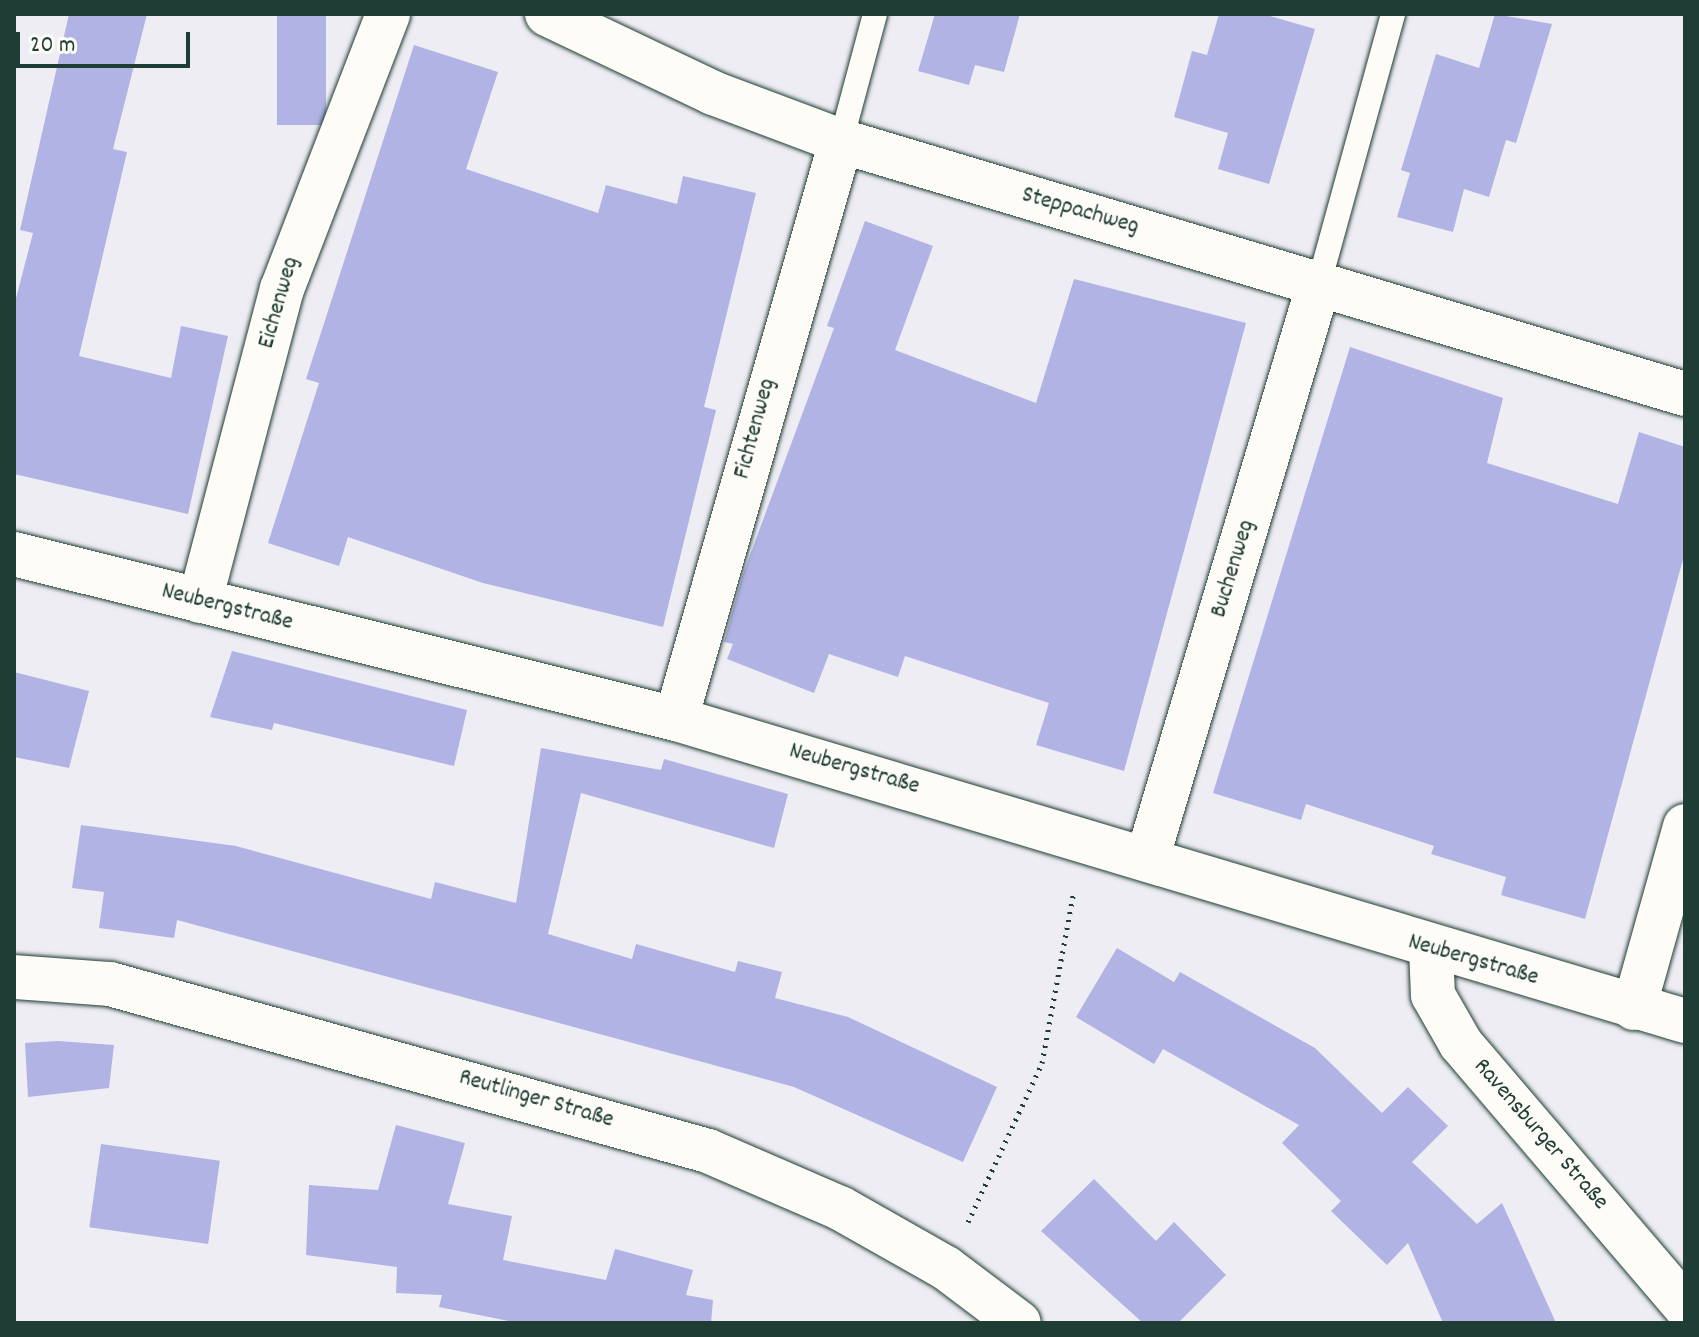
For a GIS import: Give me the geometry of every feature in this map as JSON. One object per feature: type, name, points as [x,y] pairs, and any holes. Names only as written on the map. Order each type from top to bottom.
[{"type":"street","name":"Eichenweg","points":[[200,601],[282,289],[388,14]]},
{"type":"street","name":"Steppachweg","points":[[547,14],[713,93],[841,141],[1685,394]]},
{"type":"street","name":"Fichtenweg","points":[[676,719],[841,141]]},
{"type":"street","name":"Buchenweg","points":[[1148,856],[1319,283]]},
{"type":"street","name":"Neubergstraße","points":[[14,554],[676,719],[1148,856],[1431,948],[1685,1021]]},
{"type":"street","points":[[1634,1008],[1685,826]]},
{"type":"street","name":"Ravensburger Straße","points":[[1431,948],[1433,995],[1461,1044],[1685,1306]]},
{"type":"street","name":"Reutlinger Straße","points":[[14,977],[110,984],[678,1142],[840,1208],[946,1268],[1019,1323]]},
{"type":"lane","points":[[841,141],[875,14]]},
{"type":"lane","points":[[1319,283],[1393,14]]},
{"type":"path","points":[[946,1268],[1042,1063],[1084,837]]},
{"type":"building","points":[[69,14],[147,14],[113,149],[127,152],[79,356],[171,378],[181,326],[228,336],[188,514],[14,474],[14,306],[33,233],[20,230]]},
{"type":"building","points":[[277,14],[326,14],[326,125],[277,125]]},
{"type":"building","points":[[935,14],[1020,14],[1004,72],[975,65],[969,85],[918,71]]},
{"type":"building","points":[[1219,14],[1263,14],[1315,29],[1269,184],[1218,169],[1228,133],[1174,117],[1192,51],[1207,55]]},
{"type":"building","points":[[1495,14],[1552,24],[1516,143],[1506,140],[1489,197],[1464,189],[1453,232],[1397,217],[1410,173],[1401,170],[1436,54],[1479,68]]},
{"type":"building","points":[[414,45],[498,72],[466,169],[598,213],[606,185],[677,204],[683,176],[756,193],[704,407],[716,410],[663,627],[483,583],[348,537],[339,566],[268,543],[319,383],[306,379]]},
{"type":"building","points":[[865,221],[933,246],[895,350],[1036,403],[1074,279],[1246,323],[1124,771],[1036,745],[1049,703],[905,656],[898,677],[829,654],[814,693],[727,659],[733,644],[724,642],[743,574],[834,328],[827,326]]},
{"type":"building","points":[[1350,347],[1503,398],[1487,463],[1618,504],[1639,432],[1685,447],[1685,552],[1585,919],[1501,895],[1506,877],[1431,854],[1434,846],[1306,804],[1301,820],[1213,793]]},
{"type":"building","points":[[232,651],[467,710],[454,766],[274,723],[272,730],[210,717]]},
{"type":"building","points":[[14,672],[89,691],[69,768],[14,757]]},
{"type":"building","points":[[541,748],[661,770],[664,759],[788,794],[774,848],[581,793],[548,934],[632,959],[636,944],[735,972],[738,961],[782,972],[775,998],[848,1017],[997,1087],[963,1162],[794,1087],[526,1014],[177,920],[174,938],[99,928],[104,892],[72,888],[81,825],[236,846],[431,899],[435,882],[516,903]]},
{"type":"building","points":[[1117,948],[1174,982],[1180,972],[1315,1048],[1382,1113],[1408,1087],[1448,1126],[1412,1162],[1477,1224],[1502,1203],[1556,1323],[1443,1323],[1408,1243],[1387,1265],[1331,1211],[1341,1201],[1282,1143],[1299,1125],[1163,1049],[1154,1064],[1076,1017]]},
{"type":"building","points":[[58,1041],[114,1045],[109,1088],[28,1097],[25,1043]]},
{"type":"building","points":[[396,1125],[465,1143],[448,1204],[512,1216],[503,1260],[606,1280],[615,1249],[693,1270],[686,1295],[713,1300],[711,1323],[519,1323],[439,1307],[442,1295],[396,1293],[397,1267],[306,1255],[309,1185],[378,1190]]},
{"type":"building","points":[[101,1144],[220,1161],[208,1244],[89,1227]]},
{"type":"building","points":[[1094,1179],[1156,1241],[1174,1222],[1226,1275],[1178,1323],[1143,1323],[1041,1231]]}]
